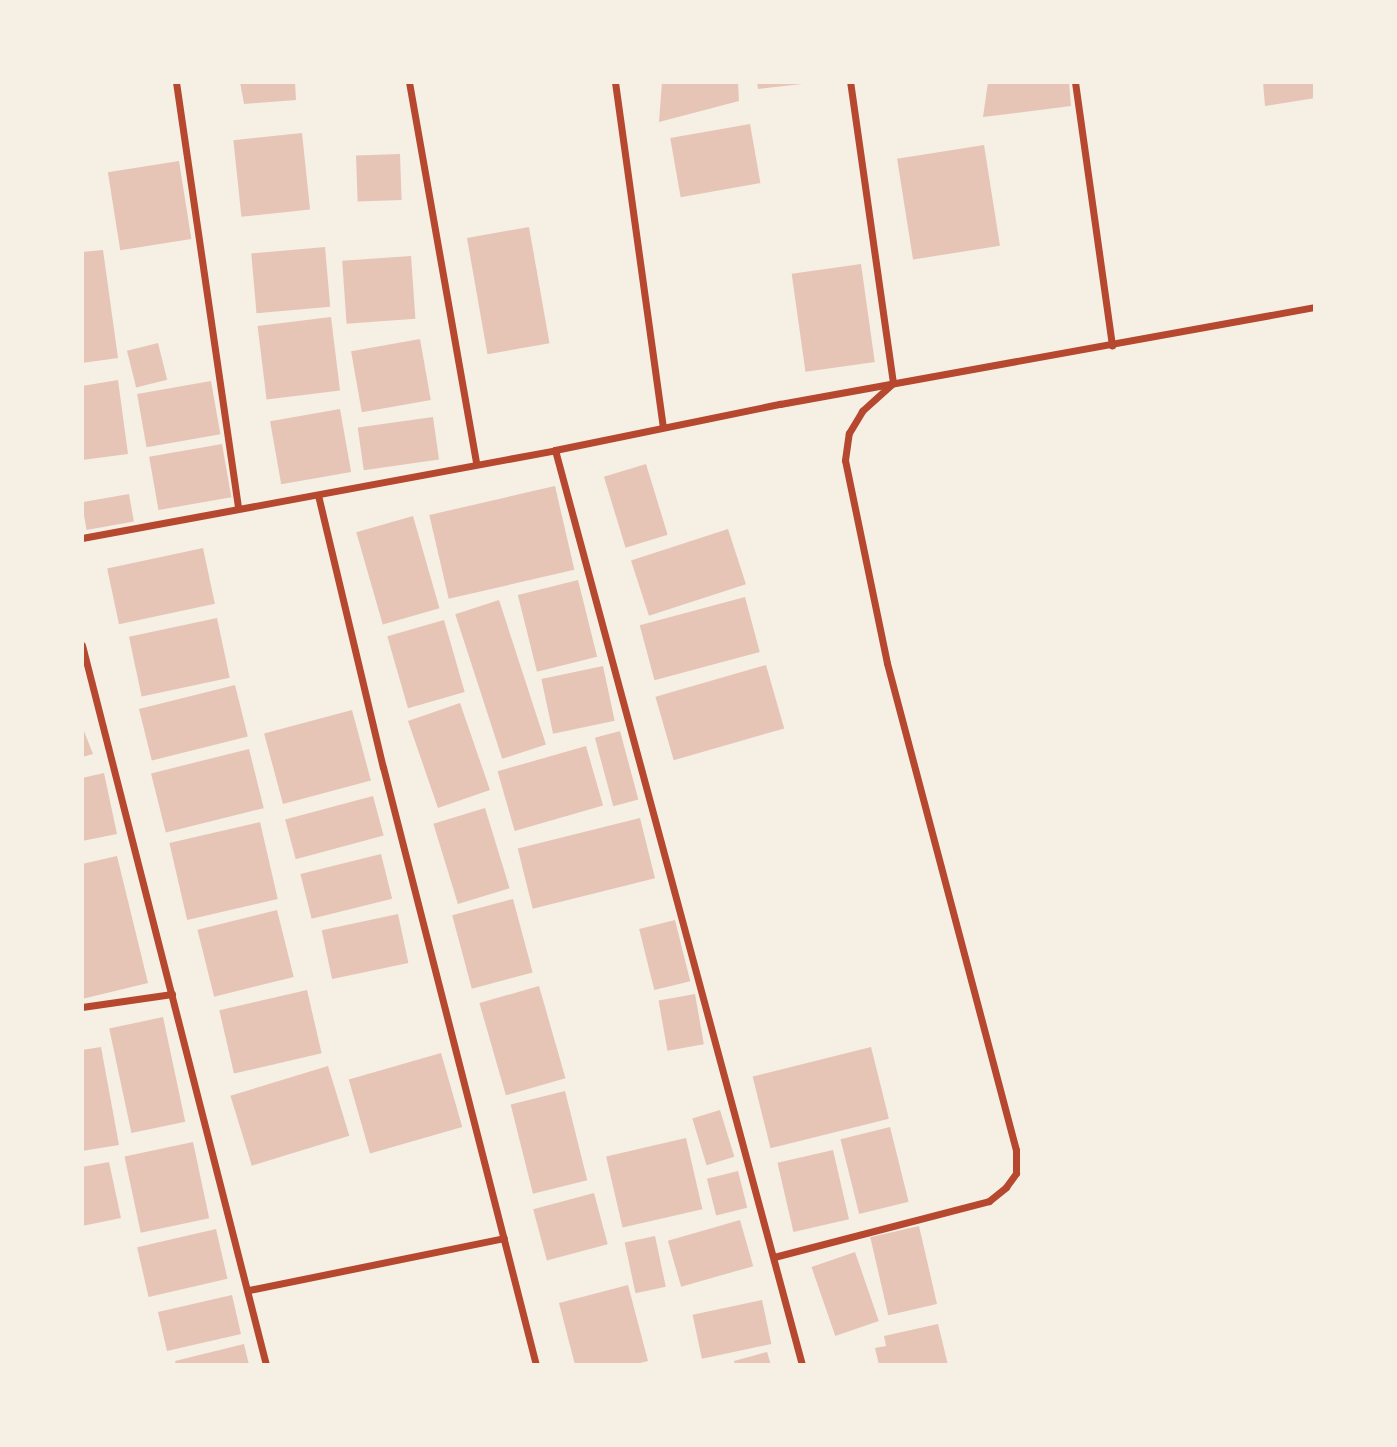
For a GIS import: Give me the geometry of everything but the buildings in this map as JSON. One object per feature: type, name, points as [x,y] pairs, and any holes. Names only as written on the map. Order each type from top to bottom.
[{"type":"street","points":[[176,82],[237,508]]},
{"type":"street","points":[[409,82],[476,463]]},
{"type":"street","points":[[615,82],[663,427]]},
{"type":"street","points":[[850,82],[893,383]]},
{"type":"street","points":[[1075,82],[1112,345]]},
{"type":"street","points":[[82,538],[555,450],[893,383],[1315,307]]},
{"type":"street","points":[[774,1257],[989,1201],[1006,1187],[1016,1173],[1016,1150],[887,663],[845,460],[849,433],[862,411],[893,383]]},
{"type":"street","points":[[555,450],[802,1365]]},
{"type":"street","points":[[318,495],[383,767],[536,1365]]},
{"type":"street","points":[[82,645],[266,1365]]},
{"type":"street","points":[[82,1007],[172,994]]},
{"type":"street","points":[[249,1290],[504,1238]]}]
